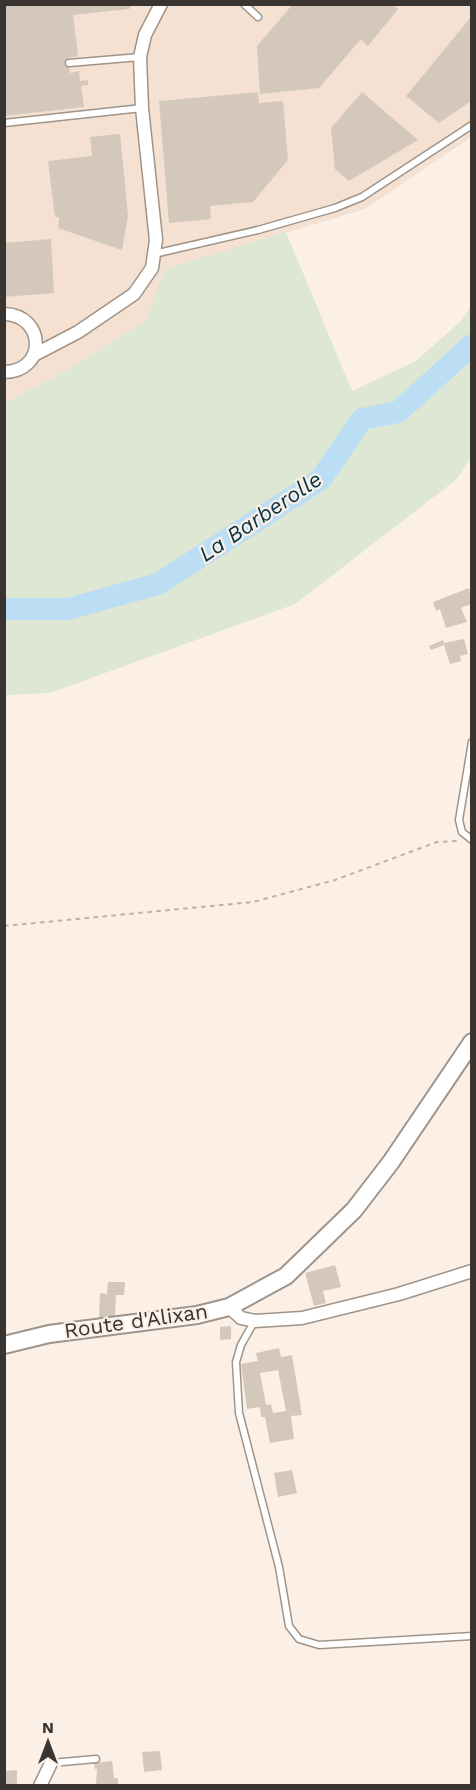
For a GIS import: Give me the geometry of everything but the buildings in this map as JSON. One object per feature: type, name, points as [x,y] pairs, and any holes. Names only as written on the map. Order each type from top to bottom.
[{"type":"street","points":[[34,355],[59,344],[134,294],[152,268],[156,240],[142,108],[140,57],[145,35],[161,4]]},
{"type":"street","points":[[5,314],[23,319],[34,332],[59,344]]},
{"type":"street","points":[[4,372],[19,370],[30,362],[34,355],[36,339],[34,332]]},
{"type":"street","name":"Route d'Alixan","points":[[4,1345],[49,1334],[197,1315],[228,1307],[286,1276],[354,1210],[391,1162],[471,1042]]},
{"type":"street","points":[[228,1307],[241,1317],[255,1321],[302,1318],[399,1294],[471,1270]]},
{"type":"street","points":[[40,1785],[51,1763]]},
{"type":"lane","points":[[244,4],[258,17]]},
{"type":"lane","points":[[69,63],[140,57]]},
{"type":"lane","points":[[4,123],[142,108]]},
{"type":"lane","points":[[154,254],[258,230],[334,208],[362,197],[471,125]]},
{"type":"lane","points":[[471,742],[459,820],[462,832],[471,840]]},
{"type":"lane","points":[[255,1321],[241,1345],[236,1362],[239,1413],[279,1567],[289,1626],[299,1639],[319,1645],[471,1636]]},
{"type":"lane","points":[[51,1763],[96,1759]]},
{"type":"path","points":[[4,926],[253,902],[335,880],[437,842],[471,840]]},
{"type":"shaded area","points":[[5,5],[471,5],[471,137],[365,209],[166,269],[146,320],[72,367],[5,403]]},
{"type":"green space","points":[[286,232],[352,391],[416,361],[460,322],[471,307],[471,457],[457,479],[295,604],[50,693],[5,695],[5,403],[72,367],[146,320],[165,269]]},
{"type":"waterway","name":"La Barberolle","points":[[4,609],[68,609],[158,584],[321,479],[362,419],[398,412],[472,345]]}]
